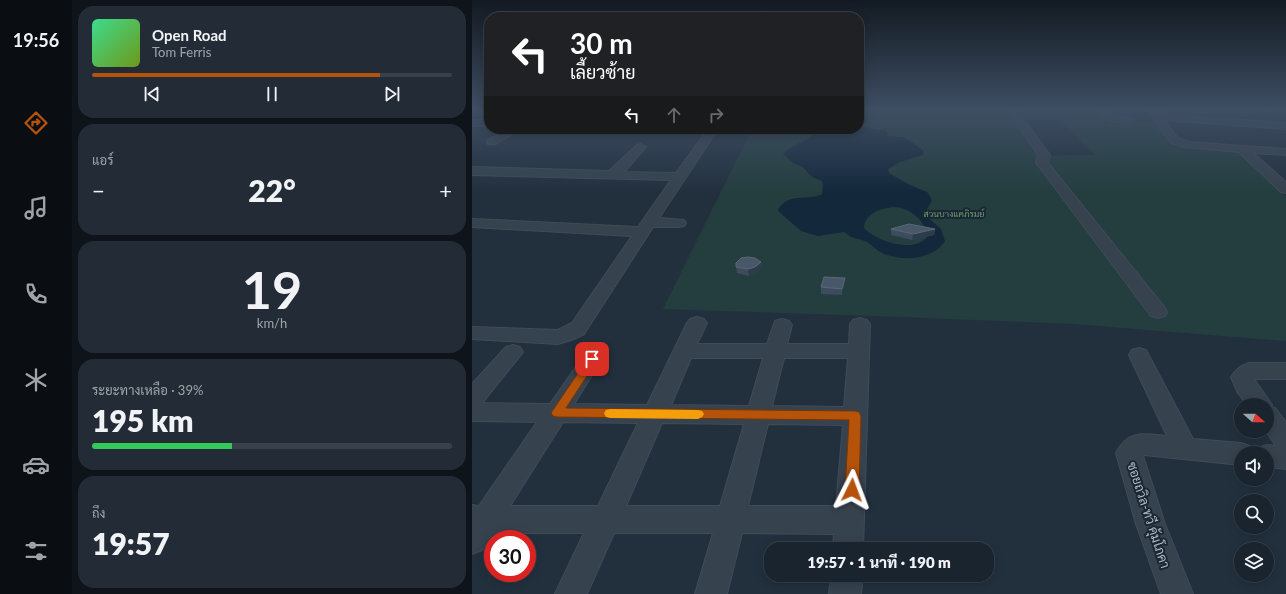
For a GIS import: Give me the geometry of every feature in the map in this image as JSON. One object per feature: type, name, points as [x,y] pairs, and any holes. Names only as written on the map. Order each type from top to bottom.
[{"type":"street","points":[[492,142],[501,137]]},
{"type":"street","points":[[472,333],[558,337],[568,335],[579,327],[650,230],[682,173],[708,137]]},
{"type":"street","points":[[1031,137],[1044,155],[1042,163],[1158,312]]},
{"type":"street","points":[[1172,137],[1179,143],[1187,145],[1286,152]]},
{"type":"street","points":[[612,175],[641,148]]},
{"type":"street","points":[[1243,150],[1286,189]]},
{"type":"street","points":[[635,166],[662,166],[682,173]]},
{"type":"street","points":[[472,171],[612,175],[682,173]]},
{"type":"street","points":[[472,223],[650,230],[679,223]]},
{"type":"street","points":[[495,224],[485,234],[522,236]]},
{"type":"street","points":[[571,594],[697,323]]},
{"type":"street","points":[[848,542],[860,324]]},
{"type":"street","points":[[711,594],[782,325]]},
{"type":"street","points":[[684,351],[858,351]]},
{"type":"street","points":[[472,400],[513,352]]},
{"type":"street","points":[[1139,355],[1186,449]]},
{"type":"street","points":[[477,526],[557,413],[592,359]]},
{"type":"street","points":[[1255,398],[1246,387],[1242,377],[1248,371],[1286,371]]},
{"type":"street","points":[[472,412],[855,416]]},
{"type":"street","points":[[1274,424],[1286,440]]},
{"type":"street","name":"ซอยถวิล-ทวี คุ้มโภคา","points":[[1176,594],[1161,555],[1135,477],[1129,453],[1140,444],[1234,453]]},
{"type":"street","points":[[1274,457],[1286,458]]},
{"type":"street","points":[[477,526],[605,519],[850,520]]},
{"type":"street","points":[[845,594],[846,582]]},
{"type":"green space","name":"สวนบางแคภิรมย์","points":[[748,137],[1026,137],[1042,156],[1096,155],[1078,137],[1168,137],[1176,147],[1238,151],[1286,196],[1286,341],[1074,324],[663,309]]},
{"type":"water","points":[[811,137],[904,137],[924,151],[923,155],[900,162],[888,169],[889,173],[910,185],[927,192],[932,201],[924,214],[941,229],[945,241],[940,247],[925,256],[916,258],[898,258],[880,252],[867,242],[851,237],[844,232],[818,236],[801,231],[779,212],[778,209],[788,200],[814,197],[822,194],[823,185],[822,181],[812,177],[803,167],[793,163],[783,154],[787,150]],"holes":[[[893,207],[905,209],[916,216],[924,225],[927,237],[921,242],[913,245],[895,244],[877,237],[864,228],[870,215],[878,211]]]},
{"type":"building","points":[[909,224],[935,229],[913,234],[891,229]]},
{"type":"building","points":[[741,258],[755,258],[761,262],[755,267],[748,269],[736,267],[736,263]]},
{"type":"building","points":[[824,277],[845,278],[842,289],[821,287]]},
{"type":"slow traffic","points":[[610,413],[698,414]]},
{"type":"route","points":[[592,359],[557,413],[855,416],[852,490]]}]
